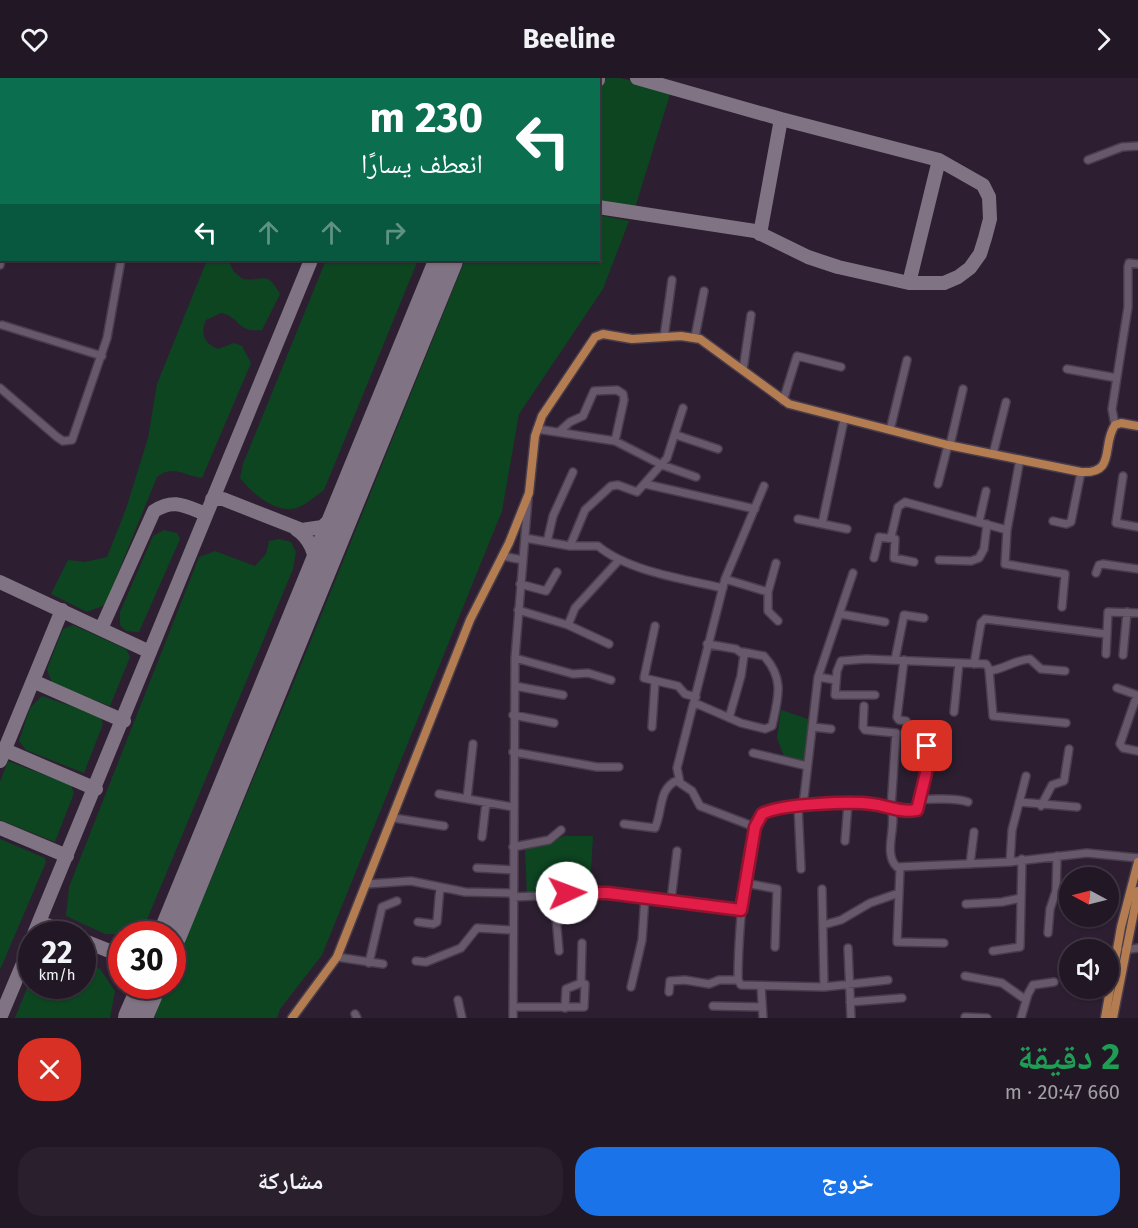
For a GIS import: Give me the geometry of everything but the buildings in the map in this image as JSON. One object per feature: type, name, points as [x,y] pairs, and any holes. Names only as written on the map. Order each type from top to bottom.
[{"type":"main road","points":[[292,1018],[337,957],[394,818],[470,620],[502,556],[529,493],[537,429],[548,404],[595,337],[603,334],[632,339],[695,337],[712,346],[783,401],[844,420],[949,445],[1081,472],[1098,471],[1103,466],[1115,425],[1121,423],[1138,426]]},
{"type":"main road","points":[[1105,1018],[1119,938],[1138,860]]},
{"type":"main road","points":[[1113,1018],[1138,891]]},
{"type":"street","points":[[1088,160],[1122,147],[1138,146]]},
{"type":"street","points":[[0,388],[57,437],[68,441],[76,436],[113,318],[121,261]]},
{"type":"street","points":[[1115,425],[1112,414],[1128,307],[1128,267],[1129,263],[1138,264]]},
{"type":"street","points":[[664,337],[672,280]]},
{"type":"street","points":[[695,337],[704,291]]},
{"type":"street","points":[[743,370],[751,315]]},
{"type":"street","points":[[2,325],[102,356]]},
{"type":"street","points":[[783,401],[797,356],[841,367]]},
{"type":"street","points":[[890,430],[907,360]]},
{"type":"street","points":[[1067,369],[1117,378]]},
{"type":"street","points":[[938,484],[963,388]]},
{"type":"street","points":[[560,431],[570,422],[583,416],[594,391],[617,390],[623,394],[624,400],[615,441]]},
{"type":"street","points":[[993,454],[1006,402]]},
{"type":"street","points":[[570,546],[585,510],[611,486],[618,485],[637,492],[662,465],[676,435],[683,408]]},
{"type":"street","points":[[822,524],[844,420]]},
{"type":"street","points":[[537,429],[615,441],[662,465],[696,477]]},
{"type":"street","points":[[676,435],[718,449]]},
{"type":"street","points":[[1020,459],[1007,530],[1005,564],[1065,574],[1062,607]]},
{"type":"street","points":[[547,542],[553,516],[573,472]]},
{"type":"street","points":[[1053,520],[1066,524],[1071,522],[1081,472]]},
{"type":"street","points":[[1123,476],[1116,523],[1138,527]]},
{"type":"street","points":[[645,484],[755,509]]},
{"type":"street","points":[[678,780],[677,760],[696,700],[706,644],[725,579],[764,486]]},
{"type":"street","points":[[939,560],[970,561],[979,558],[984,549],[983,523],[986,491]]},
{"type":"street","points":[[513,1018],[513,715],[518,610],[529,493]]},
{"type":"street","points":[[891,537],[901,502],[1007,530]]},
{"type":"street","points":[[798,519],[847,529]]},
{"type":"street","points":[[874,558],[879,537],[891,537],[895,539],[894,558],[914,562]]},
{"type":"street","points":[[525,538],[570,546],[599,547],[604,554],[665,576],[723,588]]},
{"type":"street","points":[[502,556],[523,560]]},
{"type":"street","points":[[568,625],[575,608],[619,560]]},
{"type":"street","points":[[776,563],[768,592],[768,611],[778,621]]},
{"type":"street","points":[[1096,573],[1099,565],[1103,564],[1138,568]]},
{"type":"street","points":[[520,584],[546,591],[557,572]]},
{"type":"street","points":[[801,869],[800,806],[818,677],[853,573]]},
{"type":"street","points":[[725,579],[768,592]]},
{"type":"street","points":[[518,610],[568,625],[609,644]]},
{"type":"street","points":[[1106,654],[1108,612],[1138,613]]},
{"type":"street","points":[[1123,655],[1127,612]]},
{"type":"street","points":[[840,614],[885,622]]},
{"type":"street","points":[[895,660],[904,615],[924,618]]},
{"type":"street","points":[[974,664],[981,623],[985,619],[1106,634]]},
{"type":"street","points":[[655,626],[644,676],[646,680],[678,686],[685,694],[729,718],[765,729],[772,726],[779,694],[778,676],[764,656],[706,644]]},
{"type":"street","points":[[729,718],[741,676],[742,652]]},
{"type":"street","points":[[515,658],[573,674],[588,672],[611,680]]},
{"type":"street","points":[[989,671],[1003,668],[1015,660],[1029,659],[1041,669],[1065,671]]},
{"type":"street","points":[[875,696],[835,695],[838,666],[843,660],[986,664],[989,671],[993,716],[1066,723]]},
{"type":"street","points":[[904,660],[897,718],[906,721]]},
{"type":"street","points":[[954,712],[959,663]]},
{"type":"street","points":[[818,677],[836,680]]},
{"type":"street","points":[[652,727],[655,682]]},
{"type":"street","points":[[514,686],[563,695]]},
{"type":"street","points":[[1117,688],[1137,695],[1120,744],[1123,748],[1138,752]]},
{"type":"street","points":[[864,706],[863,727],[865,730],[897,733],[892,809],[891,860],[894,865],[900,868],[1010,862],[1087,853],[1138,860]]},
{"type":"street","points":[[513,715],[554,723]]},
{"type":"street","points":[[812,727],[831,729]]},
{"type":"street","points":[[467,799],[473,744]]},
{"type":"street","points":[[888,980],[824,987],[741,985],[738,980],[741,910],[745,883],[755,827],[758,818],[767,811],[800,806],[870,804],[916,811],[920,806],[927,746]]},
{"type":"street","points":[[1041,806],[1052,785],[1064,781],[1069,749]]},
{"type":"street","points":[[513,752],[597,767],[619,767]]},
{"type":"street","points":[[753,753],[807,766]]},
{"type":"street","points":[[1010,862],[1012,830],[1026,776]]},
{"type":"street","points":[[624,824],[655,828],[664,790],[670,783],[678,780]]},
{"type":"street","points":[[678,780],[693,791],[700,806],[755,827]]},
{"type":"street","points":[[439,794],[513,807]]},
{"type":"street","points":[[921,799],[944,801],[956,798],[968,802]]},
{"type":"street","points":[[1019,802],[1041,806],[1077,807]]},
{"type":"street","points":[[482,837],[486,803]]},
{"type":"street","points":[[845,841],[848,804]]},
{"type":"street","points":[[394,818],[444,826]]},
{"type":"street","points":[[513,847],[546,842],[561,830]]},
{"type":"street","points":[[970,864],[974,832]]},
{"type":"street","points":[[671,900],[677,850]]},
{"type":"street","points":[[1048,933],[1050,909],[1056,891],[1057,856]]},
{"type":"street","points":[[993,951],[1020,947],[1022,860]]},
{"type":"street","points":[[477,868],[513,870]]},
{"type":"street","points":[[900,868],[897,942],[904,944],[944,943]]},
{"type":"street","points":[[367,884],[411,881],[465,892],[513,895],[584,892],[645,897],[741,910]]},
{"type":"street","points":[[745,883],[777,889],[775,947]]},
{"type":"street","points":[[418,922],[437,922],[440,887]]},
{"type":"street","points":[[822,889],[824,987]]},
{"type":"street","points":[[823,925],[841,920],[870,903],[899,893]]},
{"type":"street","points":[[554,894],[559,951]]},
{"type":"street","points":[[631,987],[642,944],[645,897]]},
{"type":"street","points":[[966,903],[1002,903],[1021,898]]},
{"type":"street","points":[[369,963],[381,909],[384,905],[397,901]]},
{"type":"street","points":[[416,961],[426,962],[460,948],[477,928],[512,930]]},
{"type":"street","points":[[581,983],[582,943]]},
{"type":"street","points":[[848,948],[850,1018]]},
{"type":"street","points":[[1125,950],[1138,948]]},
{"type":"street","points":[[337,957],[383,964]]},
{"type":"street","points":[[965,976],[1002,983],[1026,1000]]},
{"type":"street","points":[[669,992],[672,980],[709,984],[719,980],[738,980]]},
{"type":"street","points":[[1021,1018],[1033,985],[1054,982]]},
{"type":"street","points":[[513,1007],[565,1008],[586,1005],[586,985],[581,983],[566,989],[565,1008]]},
{"type":"street","points":[[761,986],[763,1018],[769,1018]]},
{"type":"street","points":[[850,1002],[902,998]]},
{"type":"street","points":[[458,1000],[462,1018]]},
{"type":"street","points":[[713,1006],[762,1007]]},
{"type":"street","points":[[965,1017],[987,1018]]},
{"type":"green space","points":[[606,78],[620,78],[671,91],[635,208],[600,204],[600,86]]},
{"type":"green space","points":[[600,215],[629,221],[603,289],[519,414],[502,511],[322,955],[280,1009],[277,1018],[152,1018],[160,999],[186,999],[186,939],[301,665],[465,261],[600,261]]},
{"type":"green space","points":[[207,261],[228,261],[234,272],[243,279],[264,278],[275,286],[280,294],[262,330],[247,329],[221,313],[206,320],[203,334],[209,344],[218,349],[234,343],[242,346],[251,363],[202,478],[174,471],[157,477],[105,605],[87,612],[51,594],[68,560],[85,562],[107,557],[126,509],[148,438],[157,384]]},
{"type":"green space","points":[[326,261],[418,261],[324,490],[300,507],[284,509],[276,507],[262,499],[240,478],[243,464]]},
{"type":"green space","points":[[164,530],[177,533],[180,539],[139,632],[126,631],[120,625],[120,612],[153,536]]},
{"type":"green space","points":[[279,539],[291,542],[296,552],[293,569],[146,921],[108,921],[108,934],[105,934],[96,930],[96,921],[77,921],[66,916],[69,887],[199,557],[215,551],[255,566],[266,554],[269,541]]},
{"type":"green space","points":[[73,625],[126,649],[130,657],[110,706],[52,683],[47,669],[63,629]]},
{"type":"green space","points":[[42,696],[100,716],[103,724],[84,773],[26,750],[19,741],[30,708]]},
{"type":"green space","points":[[781,710],[811,720],[805,764],[785,759],[777,738]]},
{"type":"green space","points":[[8,761],[71,785],[74,793],[55,842],[0,820],[0,782]]},
{"type":"green space","points":[[564,836],[593,836],[590,890],[527,894],[525,850],[545,845]]},
{"type":"green space","points":[[0,839],[45,858],[46,862],[21,921],[18,921],[18,928],[0,970]]},
{"type":"green space","points":[[96,967],[100,969],[108,981],[108,999],[114,999],[110,1018],[15,1018],[23,999],[96,999]]},
{"type":"taxiway","points":[[600,207],[755,231],[808,257],[838,267],[909,283],[944,283],[958,277],[970,268],[980,254],[985,238],[990,219],[989,197],[983,185],[939,160],[781,119],[637,78]]},
{"type":"taxiway","points":[[760,234],[781,119]]},
{"type":"taxiway","points":[[909,283],[939,160]]},
{"type":"taxiway","points":[[39,921],[311,261]]},
{"type":"taxiway","points":[[212,499],[223,499],[302,530],[322,527],[344,508]]},
{"type":"taxiway","points":[[101,629],[154,511],[174,504],[206,514]]},
{"type":"taxiway","points":[[296,529],[302,533],[313,550],[316,577]]},
{"type":"taxiway","points":[[0,582],[150,652]]},
{"type":"taxiway","points":[[0,761],[62,610]]},
{"type":"taxiway","points":[[35,682],[124,721]]},
{"type":"taxiway","points":[[5,750],[96,789]]},
{"type":"taxiway","points":[[0,828],[67,856]]},
{"type":"taxiway","points":[[96,946],[108,950]]},
{"type":"taxiway","points":[[0,1018],[18,975]]},
{"type":"runway","points":[[175,921],[446,261]]},
{"type":"runway","points":[[135,1018],[143,999]]},
{"type":"route","points":[[567,893],[608,893],[741,910],[755,827],[762,814],[777,809],[803,806],[861,804],[881,806],[892,810],[917,810],[920,806],[926,773],[927,746]]}]
